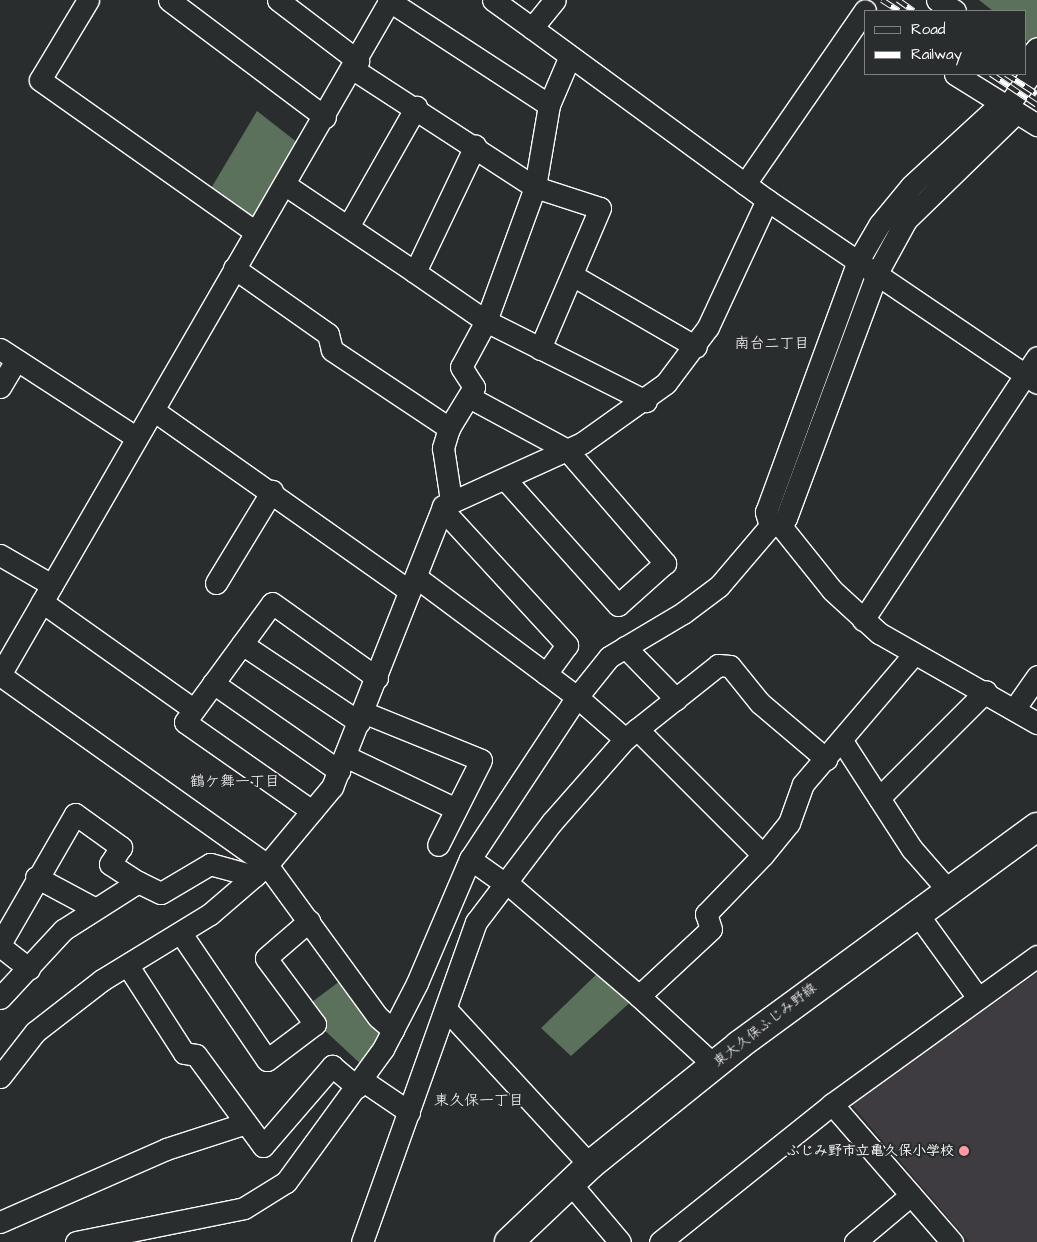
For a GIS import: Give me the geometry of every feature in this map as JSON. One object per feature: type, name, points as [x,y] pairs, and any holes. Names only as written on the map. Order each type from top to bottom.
[{"type":"main road","name":"東大久保ふじみ野線","points":[[510,1241],[590,1165],[714,1065],[947,889],[1037,827]]},
{"type":"street","points":[[88,0],[40,80],[254,231]]},
{"type":"street","points":[[169,0],[325,116]]},
{"type":"street","points":[[278,0],[355,65],[535,187],[600,208],[540,349]]},
{"type":"street","points":[[393,1030],[378,1017],[309,921],[260,871],[0,675],[8,645],[47,593],[254,231],[355,65],[389,0],[549,105]]},
{"type":"street","points":[[493,0],[569,58],[767,200],[1031,379]]},
{"type":"street","points":[[532,28],[555,0]]},
{"type":"street","points":[[938,0],[953,10]]},
{"type":"street","points":[[745,184],[861,7]]},
{"type":"street","points":[[0,1077],[35,1032],[102,980],[182,935],[260,871],[312,811],[342,764],[413,584],[447,504],[442,461],[449,428],[474,387],[471,377],[461,367],[486,321],[535,187],[549,105],[569,58]]},
{"type":"street","points":[[956,75],[1007,109],[1037,125]]},
{"type":"street","points":[[76,1242],[244,1208],[266,1198],[286,1182],[360,1083],[393,1030],[470,859],[577,697],[609,657],[683,614],[719,586],[775,525],[822,427],[877,273],[906,220],[1007,109],[1025,75]]},
{"type":"street","points":[[349,225],[416,107]]},
{"type":"street","points":[[1007,109],[911,186],[879,225],[858,261],[766,512],[775,525],[863,620],[914,654],[986,691],[1037,723]]},
{"type":"street","points":[[415,272],[475,146]]},
{"type":"street","points":[[284,184],[349,225],[486,321],[646,401]]},
{"type":"street","points":[[447,504],[567,450],[646,401],[696,347],[767,200]]},
{"type":"street","points":[[234,268],[328,334],[332,350],[449,428]]},
{"type":"street","points":[[572,275],[696,347]]},
{"type":"street","points":[[0,386],[8,354],[137,438]]},
{"type":"street","points":[[863,620],[1031,379],[1037,357]]},
{"type":"street","points":[[469,396],[567,450],[665,564],[618,605],[505,479]]},
{"type":"street","points":[[153,410],[546,674],[631,734],[764,855]]},
{"type":"street","points":[[216,583],[272,491]]},
{"type":"street","points":[[447,504],[566,645],[546,674]]},
{"type":"street","points":[[0,555],[193,710]]},
{"type":"street","points":[[312,811],[185,722],[272,603],[377,678]]},
{"type":"street","points":[[242,644],[361,717],[481,760],[438,845]]},
{"type":"street","points":[[625,647],[676,699]]},
{"type":"street","points":[[639,996],[711,929],[706,914],[764,855],[789,823],[803,784],[914,654]]},
{"type":"street","points":[[362,1242],[473,930],[505,883],[631,734],[718,665],[730,666],[760,703],[826,759]]},
{"type":"street","points":[[1014,708],[1037,676]]},
{"type":"street","points":[[213,683],[342,764],[456,809]]},
{"type":"street","points":[[879,798],[986,691]]},
{"type":"street","points":[[842,740],[912,849],[947,889]]},
{"type":"street","points":[[29,969],[0,945],[36,877],[74,814],[121,847],[110,864],[138,882],[161,893],[210,864],[260,871]]},
{"type":"street","points":[[470,859],[505,883],[639,996],[714,1065]]},
{"type":"street","points":[[36,877],[92,907]]},
{"type":"street","points":[[0,998],[29,969],[63,930],[92,907],[138,882]]},
{"type":"street","points":[[916,912],[978,998]]},
{"type":"street","points":[[182,935],[267,1060],[316,1024],[266,958],[309,921]]},
{"type":"street","points":[[660,1242],[832,1104],[1037,956]]},
{"type":"street","points":[[128,966],[184,1053],[196,1055],[243,1124],[263,1146],[332,1066],[409,1112]]},
{"type":"street","points":[[446,1010],[590,1165]]},
{"type":"street","points":[[832,1104],[952,1242]]},
{"type":"street","points":[[0,1222],[166,1149],[243,1124]]},
{"type":"street","points":[[570,1184],[620,1242]]},
{"type":"street","points":[[855,1242],[911,1196]]},
{"type":"shaded area","name":"ふじみ野市立亀久保小学校","points":[[1037,973],[1037,1242],[969,1242],[851,1104]]},
{"type":"green space","points":[[979,0],[1037,0],[1037,42],[1033,46],[1027,41],[1027,10],[992,10]]},
{"type":"green space","points":[[257,111],[298,143],[252,219],[210,190]]},
{"type":"green space","points":[[603,968],[635,998],[571,1056],[541,1028]]},
{"type":"green space","points":[[344,978],[382,1027],[365,1068],[321,1027],[308,1005]]},
{"type":"railway","points":[[882,0],[897,10]]},
{"type":"railway","points":[[898,0],[913,10]]},
{"type":"railway","points":[[992,75],[1037,105]]},
{"type":"railway","points":[[1008,75],[1037,94]]},
{"type":"place","name":"ふじみ野市立亀久保小学校","points":[[964,1151]]},
{"type":"district","name":"南台二丁目","points":[[772,344]]},
{"type":"district","name":"鶴ケ舞一丁目","points":[[235,782]]},
{"type":"district","name":"東久保一丁目","points":[[479,1101]]}]
